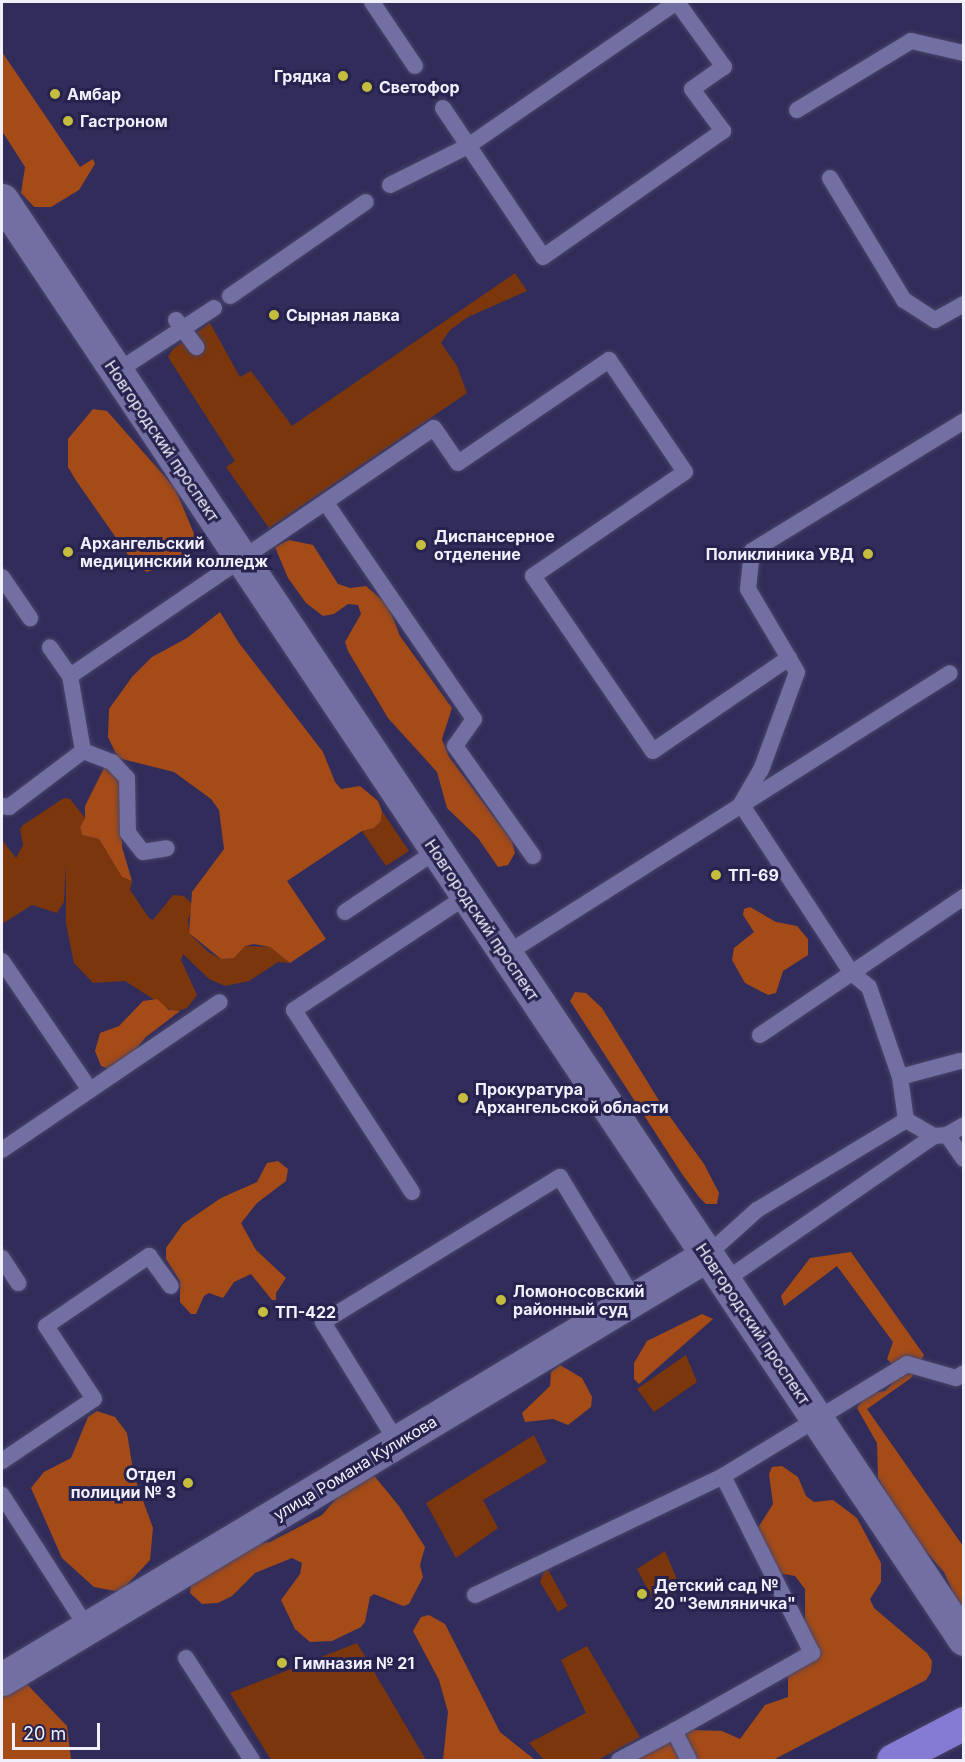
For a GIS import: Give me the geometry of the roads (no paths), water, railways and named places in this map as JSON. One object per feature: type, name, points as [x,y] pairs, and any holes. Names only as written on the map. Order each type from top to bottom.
[{"type":"main road","points":[[893,1761],[963,1723]]},
{"type":"street","name":"Новгородский проспект","points":[[2,200],[963,1639]]},
{"type":"street","name":"улица Романа Куликова","points":[[2,1679],[634,1299],[715,1268]]},
{"type":"lane","points":[[372,2],[415,66]]},
{"type":"lane","points":[[390,185],[468,146],[677,2],[724,67],[692,89],[723,131],[543,257],[468,146],[442,108]]},
{"type":"lane","points":[[797,110],[911,42],[963,53]]},
{"type":"lane","points":[[830,178],[904,300],[935,320],[963,304]]},
{"type":"lane","points":[[230,296],[366,201]]},
{"type":"lane","points":[[116,372],[179,323],[214,308]]},
{"type":"lane","points":[[179,323],[196,347]]},
{"type":"lane","points":[[70,676],[434,428],[458,463],[609,360],[685,471],[533,576],[654,751],[789,658]]},
{"type":"lane","points":[[741,804],[761,770],[797,672],[748,589],[752,551],[963,421]]},
{"type":"lane","points":[[326,503],[474,719],[455,746],[533,856]]},
{"type":"lane","points":[[2,577],[30,618]]},
{"type":"lane","points":[[50,647],[70,676],[83,751]]},
{"type":"lane","points":[[506,954],[950,673]]},
{"type":"lane","points":[[2,806],[9,807],[83,751]]},
{"type":"lane","points":[[83,751],[112,762],[127,778],[128,833],[142,852],[167,848]]},
{"type":"lane","points":[[741,804],[851,972],[869,987],[900,1077],[906,1120]]},
{"type":"lane","points":[[345,912],[436,851]]},
{"type":"lane","points":[[412,1192],[294,1010],[466,896]]},
{"type":"lane","points":[[760,1035],[963,897]]},
{"type":"lane","points":[[2,961],[90,1090]]},
{"type":"lane","points":[[2,1150],[220,1002]]},
{"type":"lane","points":[[900,1077],[960,1061]]},
{"type":"lane","points":[[715,1268],[757,1210],[906,1120]]},
{"type":"lane","points":[[906,1120],[940,1136],[963,1159]]},
{"type":"lane","points":[[715,1268],[940,1136],[963,1125]]},
{"type":"lane","points":[[397,1442],[323,1322],[560,1177],[634,1299]]},
{"type":"lane","points":[[2,1461],[94,1399],[46,1326],[149,1256],[171,1286]]},
{"type":"lane","points":[[2,1258],[18,1283]]},
{"type":"lane","points":[[476,1595],[723,1476],[818,1421],[907,1364],[956,1378],[963,1373]]},
{"type":"lane","points":[[619,1761],[812,1653],[723,1476]]},
{"type":"lane","points":[[2,1495],[87,1629]]},
{"type":"lane","points":[[186,1658],[252,1761]]},
{"type":"lane","points":[[674,1731],[689,1761]]},
{"type":"place","name":"Грядка","points":[[343,76]]},
{"type":"place","name":"Светофор","points":[[367,87]]},
{"type":"place","name":"Амбар","points":[[55,94]]},
{"type":"place","name":"Гастроном","points":[[68,121]]},
{"type":"place","name":"Сырная лавка","points":[[274,315]]},
{"type":"place","name":"Диспансерное отделение","points":[[421,545]]},
{"type":"place","name":"Архангельский медицинский колледж","points":[[68,552]]},
{"type":"place","name":"Поликлиника УВД","points":[[868,554]]},
{"type":"place","name":"ТП-69","points":[[716,875]]},
{"type":"place","name":"Прокуратура Архангельской области","points":[[463,1098]]},
{"type":"place","name":"Ломоносовский районный cуд","points":[[501,1300]]},
{"type":"place","name":"ТП-422","points":[[263,1312]]},
{"type":"place","name":"Отдел полиции № 3","points":[[188,1483]]},
{"type":"place","name":"Детский сад № 20 \"Земляничка\"","points":[[642,1594]]},
{"type":"place","name":"Гимназия № 21","points":[[282,1663]]}]
